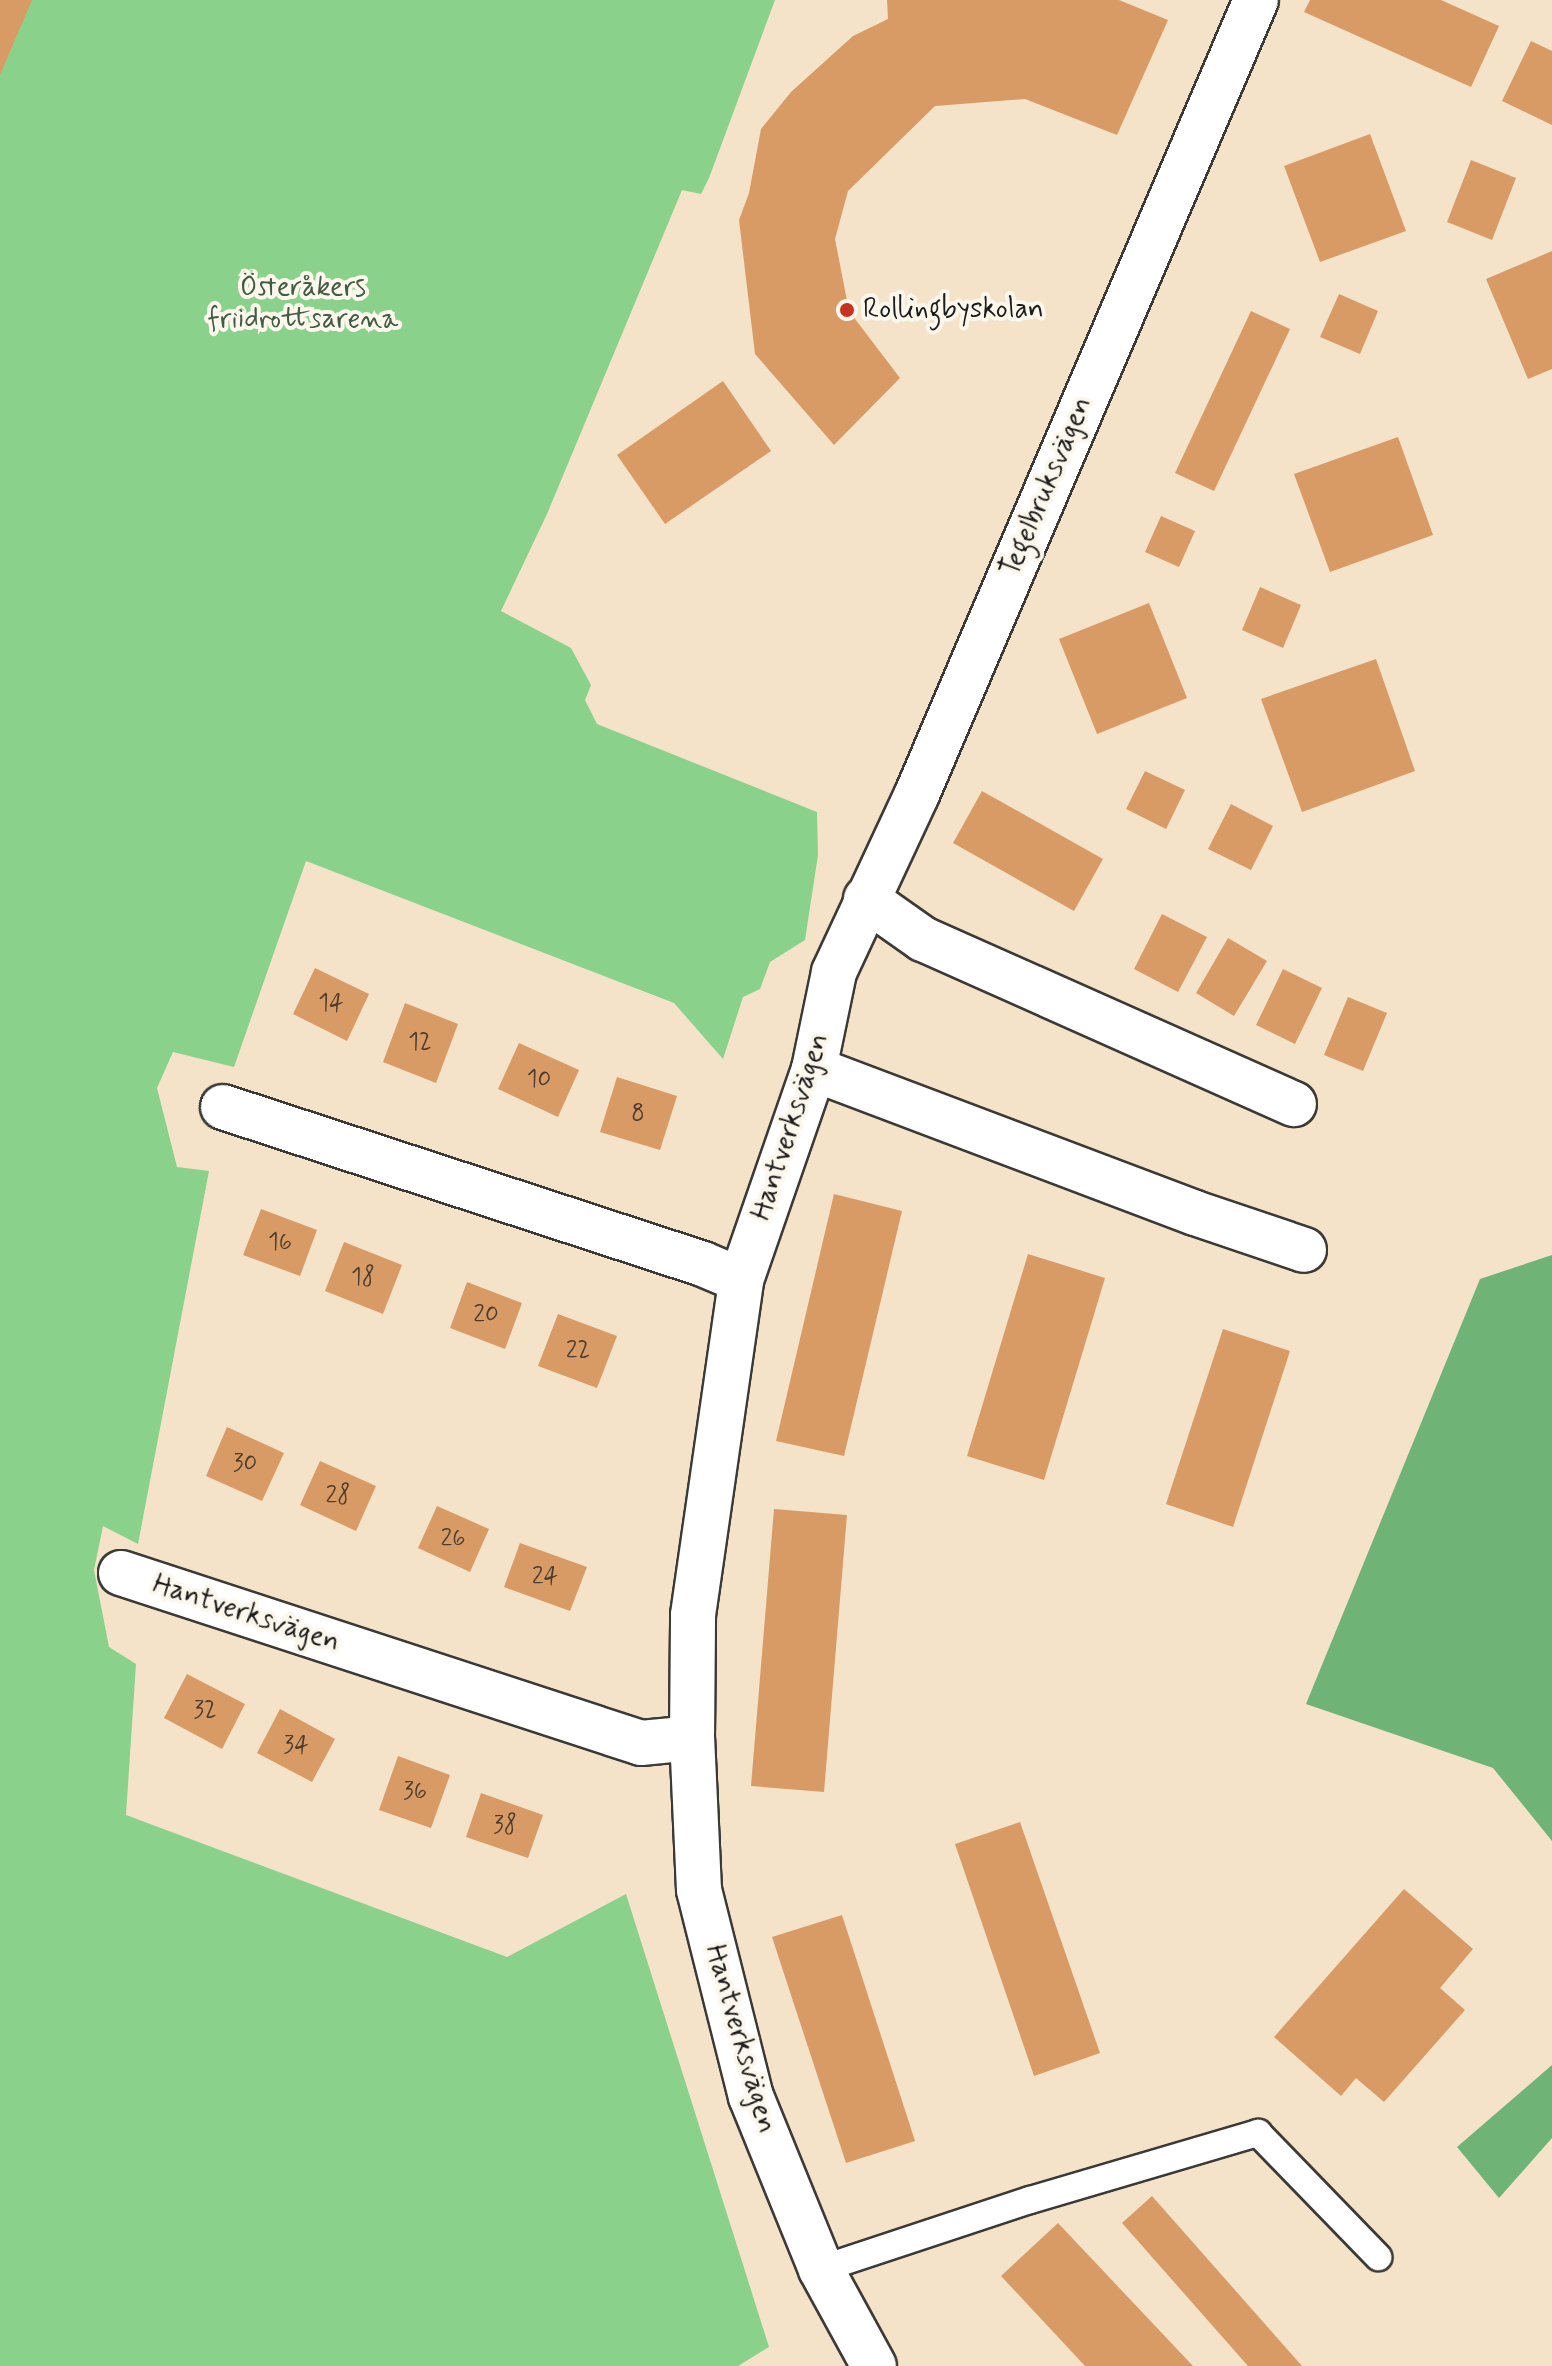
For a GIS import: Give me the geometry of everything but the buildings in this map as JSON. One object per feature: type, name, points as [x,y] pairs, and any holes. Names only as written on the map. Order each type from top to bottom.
[{"type":"street","name":"Tegelbruksvägen","points":[[834,972],[917,794],[1250,2]]},
{"type":"street","points":[[866,899],[923,939],[1294,1104]]},
{"type":"street","name":"Hantverksvägen","points":[[834,972],[814,1069],[741,1280],[693,1615],[692,1738],[699,1890],[751,2097],[821,2269],[874,2366]]},
{"type":"street","points":[[814,1069],[1195,1213],[1304,1250]]},
{"type":"street","points":[[223,1107],[703,1264],[741,1280]]},
{"type":"street","name":"Hantverksvägen","points":[[121,1573],[641,1743],[692,1738]]},
{"type":"lane","points":[[821,2269],[1030,2200],[1258,2133],[1378,2257]]},
{"type":"green space","name":"Österåkers friidrottsarena","points":[[0,0],[775,0],[709,178],[701,194],[682,190],[547,514],[501,611],[571,648],[591,685],[585,700],[597,724],[817,812],[818,855],[805,940],[770,962],[760,989],[743,997],[723,1059],[674,1003],[306,861],[234,1067],[173,1052],[157,1088],[177,1167],[209,1171],[138,1544],[103,1526],[94,1570],[109,1647],[136,1664],[126,1815],[507,1957],[626,1894],[769,2347],[738,2366],[0,2366]]},
{"type":"green space","points":[[1552,1255],[1552,1841],[1493,1768],[1306,1704],[1480,1279]]},
{"type":"green space","points":[[1552,2065],[1552,2138],[1499,2198],[1457,2147]]},
{"type":"place","name":"Rollingbyskolan","points":[[847,310]]}]
